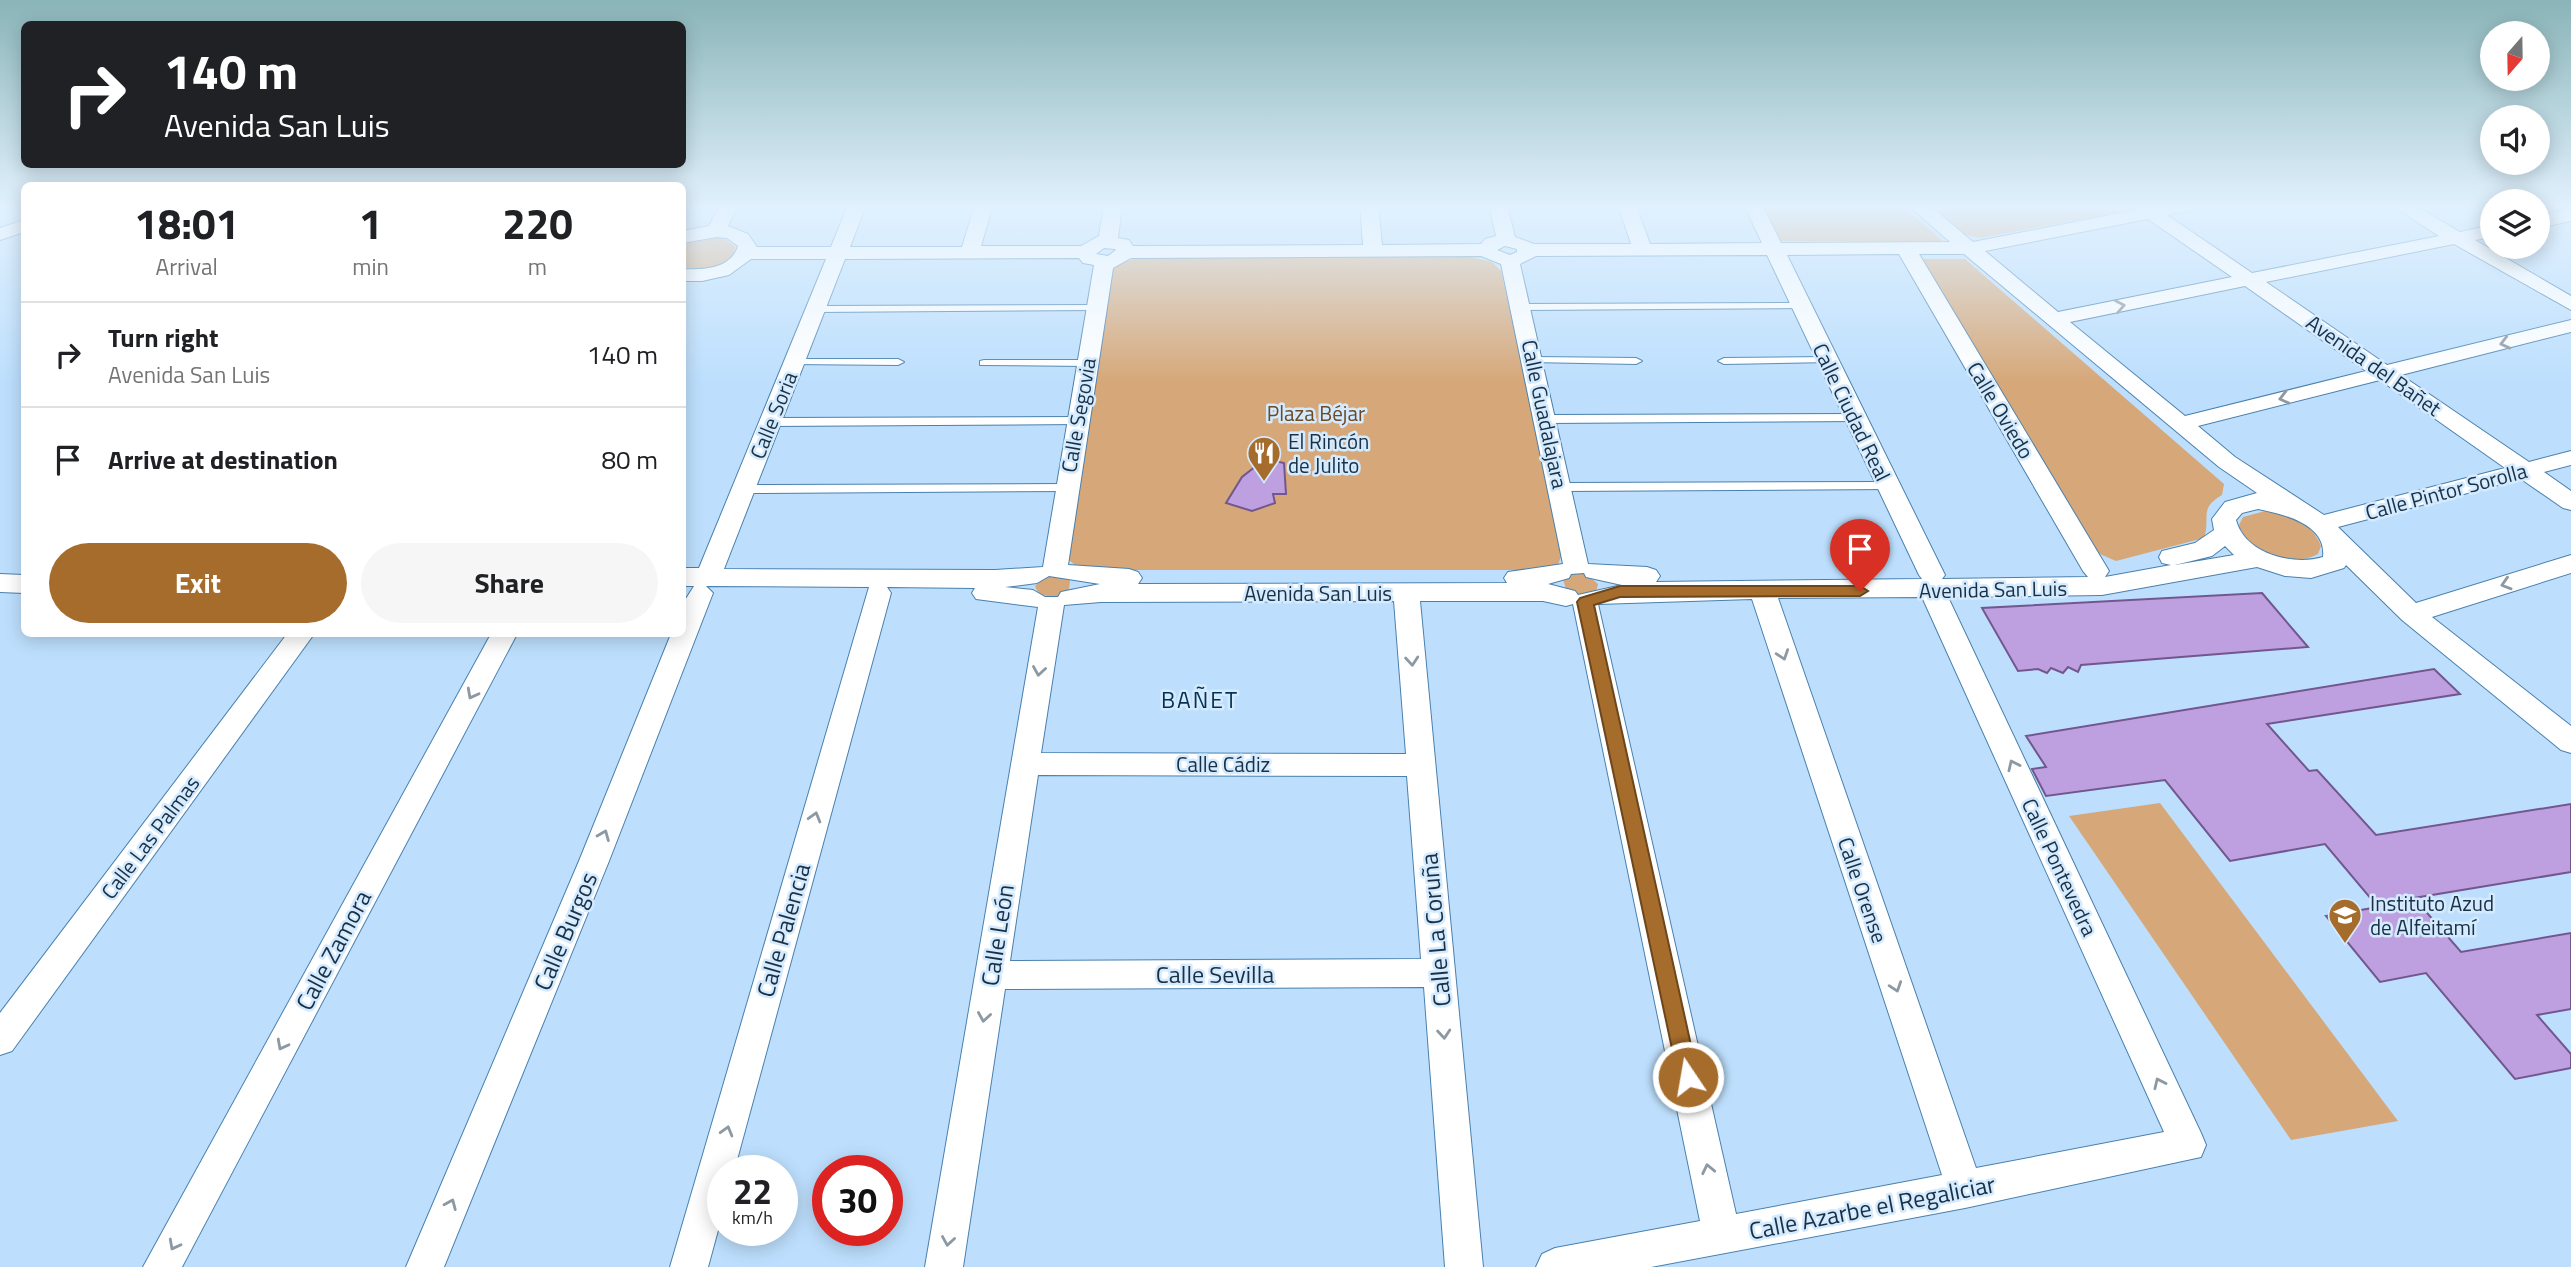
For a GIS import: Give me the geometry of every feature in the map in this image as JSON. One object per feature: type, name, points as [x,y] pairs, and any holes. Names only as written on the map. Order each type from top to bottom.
[{"type":"street","points":[[686,281],[726,269],[732,264]]},
{"type":"street","name":"Calle Soria","points":[[693,585],[744,489],[834,264]]},
{"type":"street","name":"Calle Segovia","points":[[1053,586],[1066,488],[1096,308],[1098,264]]},
{"type":"street","name":"Calle Guadalajara","points":[[1517,264],[1522,307],[1722,1236]]},
{"type":"street","name":"Calle Ciudad Real","points":[[1781,264],[1889,486],[1932,582]]},
{"type":"street","name":"Calle Oviedo","points":[[1915,264],[2096,571]]},
{"type":"street","points":[[1990,264],[2227,462],[2319,525],[2402,605]]},
{"type":"street","name":"Avenida del Bañet","points":[[2228,264],[2571,502]]},
{"type":"street","points":[[2053,319],[2325,264]]},
{"type":"street","points":[[2502,264],[2571,304]]},
{"type":"street","points":[[2180,424],[2571,326]]},
{"type":"street","name":"Calle Pintor Sorolla","points":[[2319,525],[2571,457]]},
{"type":"street","points":[[2227,462],[2245,487],[2240,503]]},
{"type":"street","points":[[2322,569],[2334,562],[2338,551],[2319,525],[2258,501],[2240,503],[2227,510],[2222,520],[2226,533],[2238,547],[2279,568],[2302,571],[2322,569],[2355,575],[2402,605],[2566,733]]},
{"type":"street","name":"Avenida San Luis","points":[[693,585],[878,593],[1000,593],[1104,578],[1539,578],[1620,592],[1762,590],[2096,571],[2203,550],[2226,533]]},
{"type":"street","name":"Avenida San Luis","points":[[693,585],[995,579],[1101,593],[1543,592],[1618,576],[2102,586],[2257,559]]},
{"type":"street","points":[[2402,605],[2571,564]]},
{"type":"street","name":"Calle Pontevedra","points":[[1932,582],[2188,1144]]},
{"type":"street","points":[[0,583],[21,584]]},
{"type":"street","name":"Calle Burgos","points":[[686,605],[693,585]]},
{"type":"street","name":"Calle León","points":[[944,1267],[1053,586]]},
{"type":"street","name":"Calle Orense","points":[[1762,590],[1965,1190]]},
{"type":"street","name":"Calle Palencia","points":[[689,1267],[878,593]]},
{"type":"street","name":"Calle La Coruña","points":[[1406,593],[1464,1267]]},
{"type":"street","name":"Calle Las Palmas","points":[[0,1040],[299,637]]},
{"type":"street","name":"Calle Zamora","points":[[162,1267],[502,637]]},
{"type":"street","name":"Calle Burgos","points":[[425,1267],[594,861],[674,637]]},
{"type":"street","name":"Calle Cádiz","points":[[1024,764],[1421,765]]},
{"type":"street","name":"Calle Sevilla","points":[[991,975],[1439,973]]},
{"type":"street","name":"Calle Azarbe el Regaliciar","points":[[1555,1267],[1965,1190],[2188,1144]]},
{"type":"lane","points":[[1522,307],[1801,306]]},
{"type":"lane","points":[[816,309],[1096,308]]},
{"type":"lane","points":[[1534,360],[1636,361]]},
{"type":"lane","points":[[1724,361],[1827,360]]},
{"type":"lane","points":[[794,362],[898,362]]},
{"type":"lane","points":[[984,363],[1087,363]]},
{"type":"lane","points":[[1546,419],[1856,418]]},
{"type":"lane","points":[[770,422],[1077,421]]},
{"type":"lane","points":[[1561,487],[1889,486]]},
{"type":"lane","points":[[744,489],[1066,488]]},
{"type":"green space","points":[[686,264],[722,264],[714,267],[686,267]]},
{"type":"green space","name":"Plaza Béjar","points":[[1119,264],[1494,264],[1501,271],[1563,551],[1558,565],[1541,570],[1101,570],[1076,566],[1069,560],[1112,271]]},
{"type":"green space","points":[[1925,264],[1971,264],[2224,484],[2222,495],[2208,509],[2204,538],[2116,561],[2093,551]]},
{"type":"green space","points":[[2265,511],[2305,525],[2321,546],[2318,554],[2308,558],[2284,559],[2261,551],[2251,544],[2239,525],[2243,517]]},
{"type":"green space","points":[[1584,572],[1598,584],[1596,592],[1577,596],[1566,589],[1563,579],[1571,573]]},
{"type":"green space","points":[[1048,575],[1067,577],[1070,581],[1069,590],[1058,597],[1039,595],[1035,586]]},
{"type":"green space","points":[[2160,803],[2398,1121],[2291,1140],[2069,816]]},
{"type":"building","points":[[1265,459],[1284,463],[1286,494],[1273,494],[1275,503],[1252,511],[1226,503],[1242,477]]},
{"type":"building","points":[[2262,593],[2308,647],[2081,665],[2078,672],[2068,667],[2063,673],[2051,668],[2047,673],[2038,669],[2018,671],[1982,608]]},
{"type":"building","points":[[2434,669],[2460,694],[2267,724],[2309,771],[2317,770],[2376,835],[2571,804],[2571,872],[2414,898],[2461,952],[2571,933],[2571,1009],[2537,1015],[2571,1054],[2571,1068],[2515,1079],[2426,973],[2380,982],[2326,916],[2378,907],[2325,844],[2230,861],[2165,780],[2046,796],[2032,769],[2046,767],[2026,736]]},
{"type":"place","name":"El Rincón de Julito","points":[[1264,483]]},
{"type":"place","name":"Instituto Azud de Alfeitamí","points":[[2345,945]]},
{"type":"district","name":"BAÑET","points":[[1200,699]]},
{"type":"route","points":[[1688,1077],[1585,602],[1620,592],[1860,591]]}]
